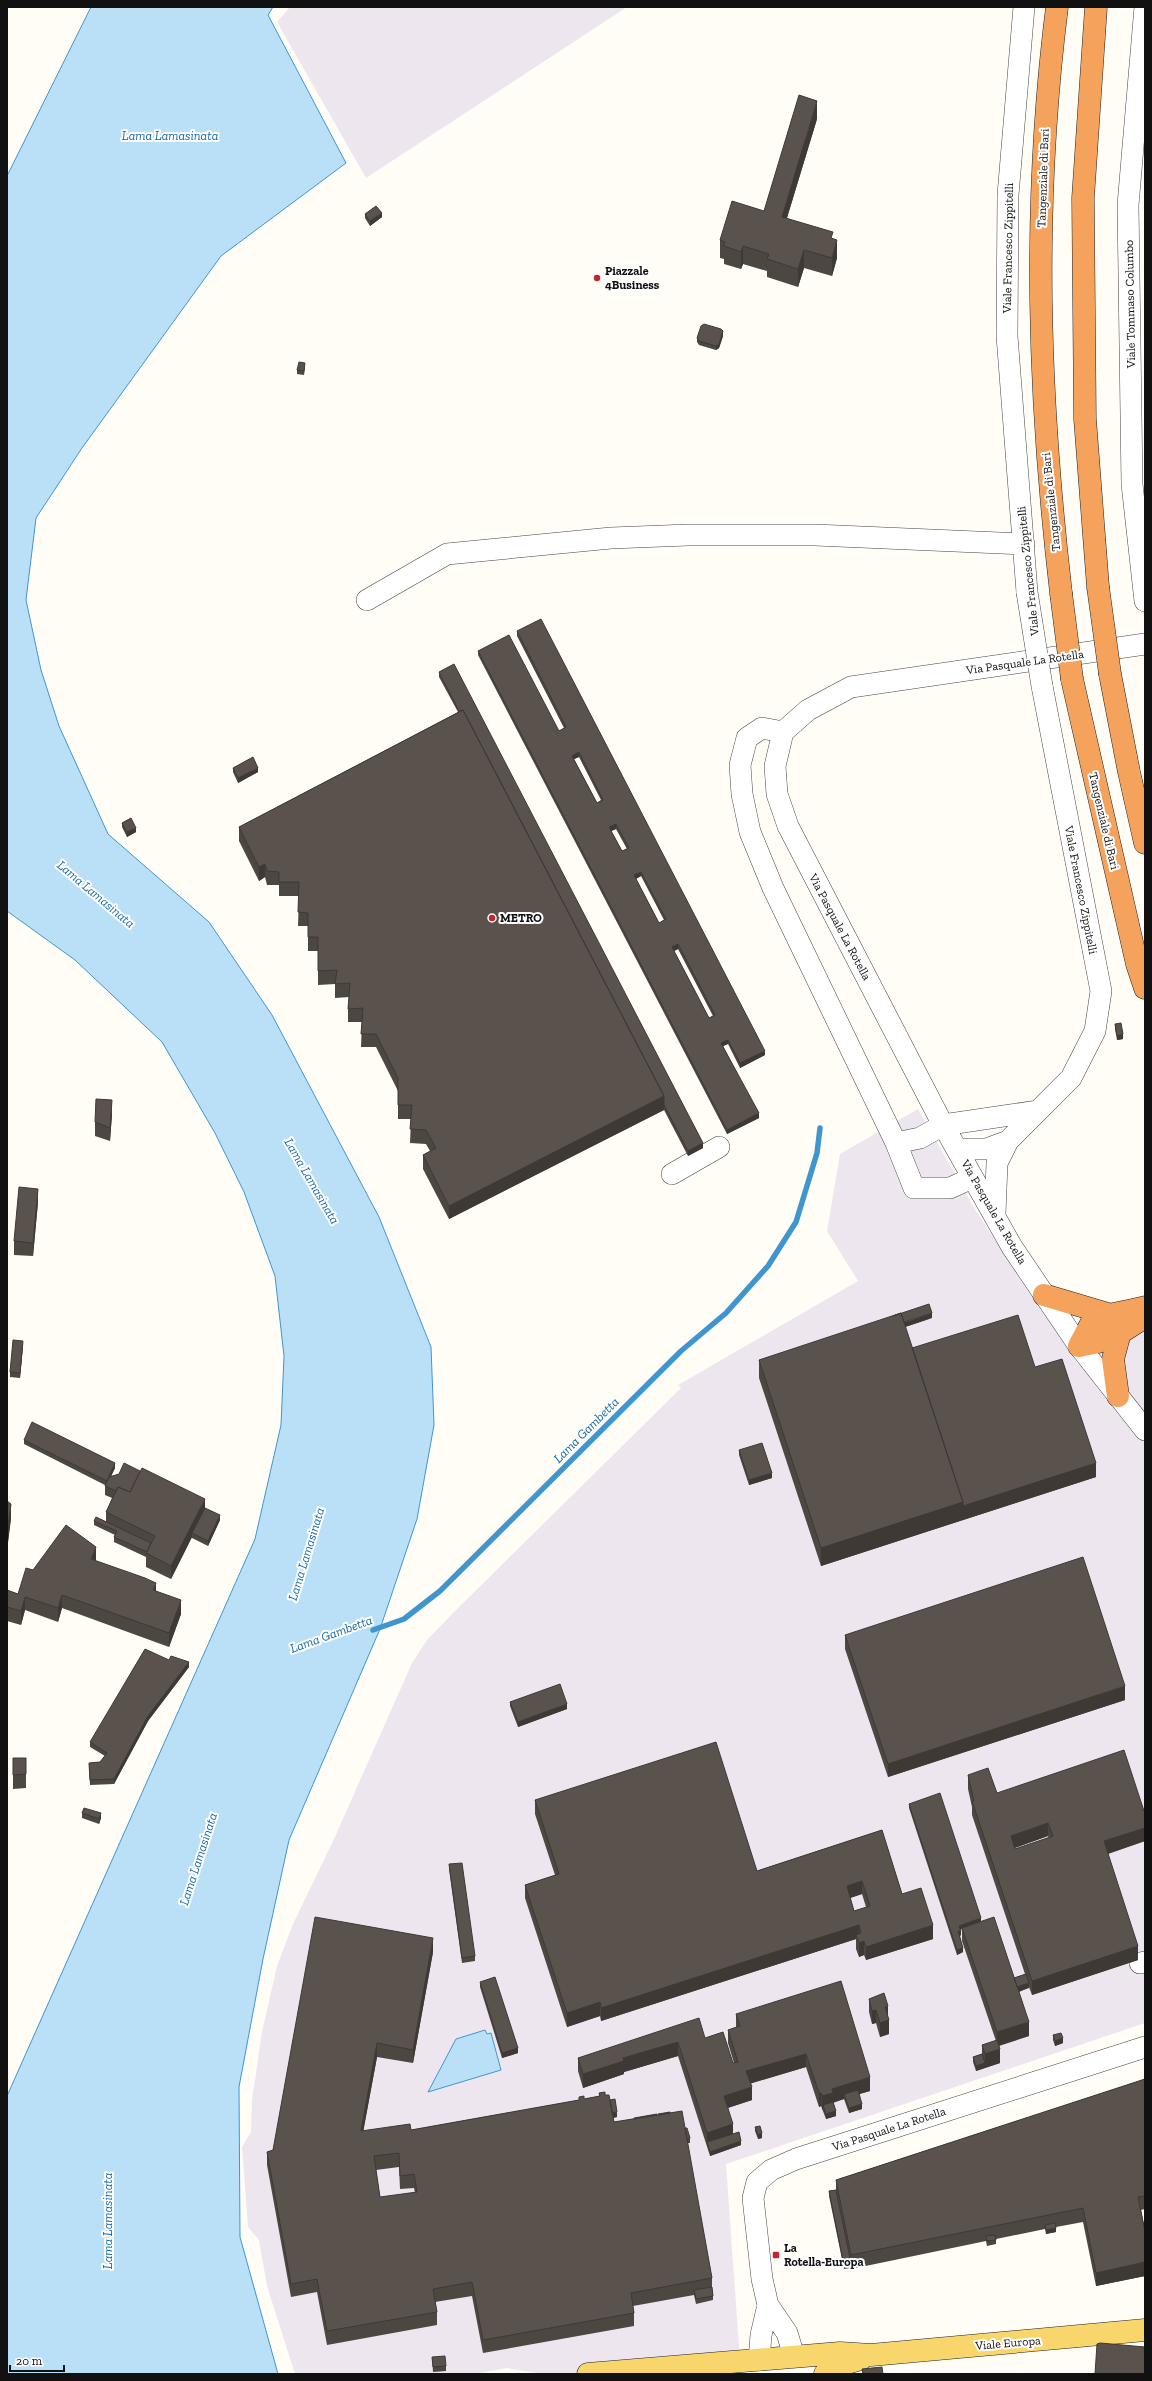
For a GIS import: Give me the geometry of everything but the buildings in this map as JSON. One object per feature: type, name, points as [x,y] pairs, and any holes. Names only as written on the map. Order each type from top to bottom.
[{"type":"highway","name":"Tangenziale di Bari","points":[[1057,7],[1045,121],[1042,196],[1040,334],[1050,498],[1072,679],[1137,964],[1145,988]]},
{"type":"highway","points":[[1096,7],[1083,198],[1085,418],[1098,587],[1110,674],[1129,772],[1145,843]]},
{"type":"highway","points":[[1044,1294],[1108,1314]]},
{"type":"highway","points":[[1078,1346],[1093,1320],[1108,1314],[1131,1311],[1145,1307]]},
{"type":"highway","points":[[1078,1346],[1098,1342],[1120,1332],[1145,1317]]},
{"type":"highway","points":[[1118,1396],[1113,1359],[1120,1332]]},
{"type":"main road","name":"Viale Europa","points":[[872,2356],[1145,2330]]},
{"type":"main road","points":[[588,2374],[773,2364],[840,2353],[872,2356]]},
{"type":"main road","points":[[825,2374],[840,2365],[872,2356]]},
{"type":"street","name":"Viale Francesco Zippitelli","points":[[1008,1141],[1071,1078],[1095,1031],[1101,990],[1042,686],[1027,592],[1007,336],[1008,195],[1024,7]]},
{"type":"street","name":"Viale Tommaso Columbo","points":[[1145,7],[1128,205],[1132,484],[1145,601]]},
{"type":"street","points":[[367,600],[447,554],[610,538],[688,535],[815,535],[1024,544]]},
{"type":"street","name":"Via Pasquale La Rotella","points":[[1145,644],[851,687],[808,710],[783,732],[775,766],[777,794],[788,826],[972,1178],[995,1214],[1012,1247],[1078,1346],[1145,1430]]},
{"type":"street","points":[[783,732],[762,728],[747,738],[740,765],[742,794],[750,832],[776,895],[896,1143],[914,1188],[950,1188],[972,1178]]},
{"type":"street","points":[[896,1143],[920,1138],[944,1125],[1038,1111]]},
{"type":"street","points":[[958,1149],[986,1149],[1008,1141]]},
{"type":"street","points":[[995,1214],[997,1163],[1008,1141]]},
{"type":"street","points":[[672,1174],[719,1147]]},
{"type":"street","name":"Via Pasquale La Rotella","points":[[768,2305],[762,2279],[753,2198],[757,2182],[772,2170],[849,2141],[1145,2047]]},
{"type":"street","points":[[768,2305],[761,2335],[773,2364]]},
{"type":"street","points":[[768,2305],[787,2333],[773,2364]]},
{"type":"shaded area","points":[[290,7],[627,7],[366,178],[277,22]]},
{"type":"shaded area","points":[[918,1109],[976,1211],[1078,1364],[1145,1328],[1145,2023],[726,2164],[741,2374],[542,2374],[507,2368],[474,2374],[295,2374],[267,2286],[259,2240],[248,2227],[242,2147],[251,2132],[252,2100],[262,2032],[277,1966],[293,1924],[334,1839],[412,1663],[427,1640],[681,1388],[678,1385],[858,1281],[827,1231],[840,1154]]},
{"type":"water","name":"Lama Lamasinata","points":[[91,7],[273,7],[268,15],[346,163],[221,256],[82,448],[36,518],[26,600],[41,670],[59,726],[108,834],[209,922],[272,1015],[379,1217],[431,1347],[434,1425],[417,1519],[380,1629],[289,1840],[263,1959],[239,2087],[240,2237],[278,2374],[7,2374],[7,2096],[255,1539],[281,1425],[284,1356],[275,1276],[244,1192],[215,1133],[162,1042],[75,960],[7,911],[7,176]]},
{"type":"water","points":[[485,2030],[487,2034],[491,2033],[501,2070],[428,2092],[456,2039]]},
{"type":"waterway","name":"Lama Gambetta","points":[[373,1630],[404,1619],[440,1591],[681,1351],[726,1313],[768,1266],[796,1222],[817,1153],[820,1128]]},
{"type":"place","name":"Piazzale 4Business","points":[[597,278]]},
{"type":"place","name":"METRO","points":[[492,918]]},
{"type":"place","name":"La Rotella-Europa","points":[[776,2255]]}]
